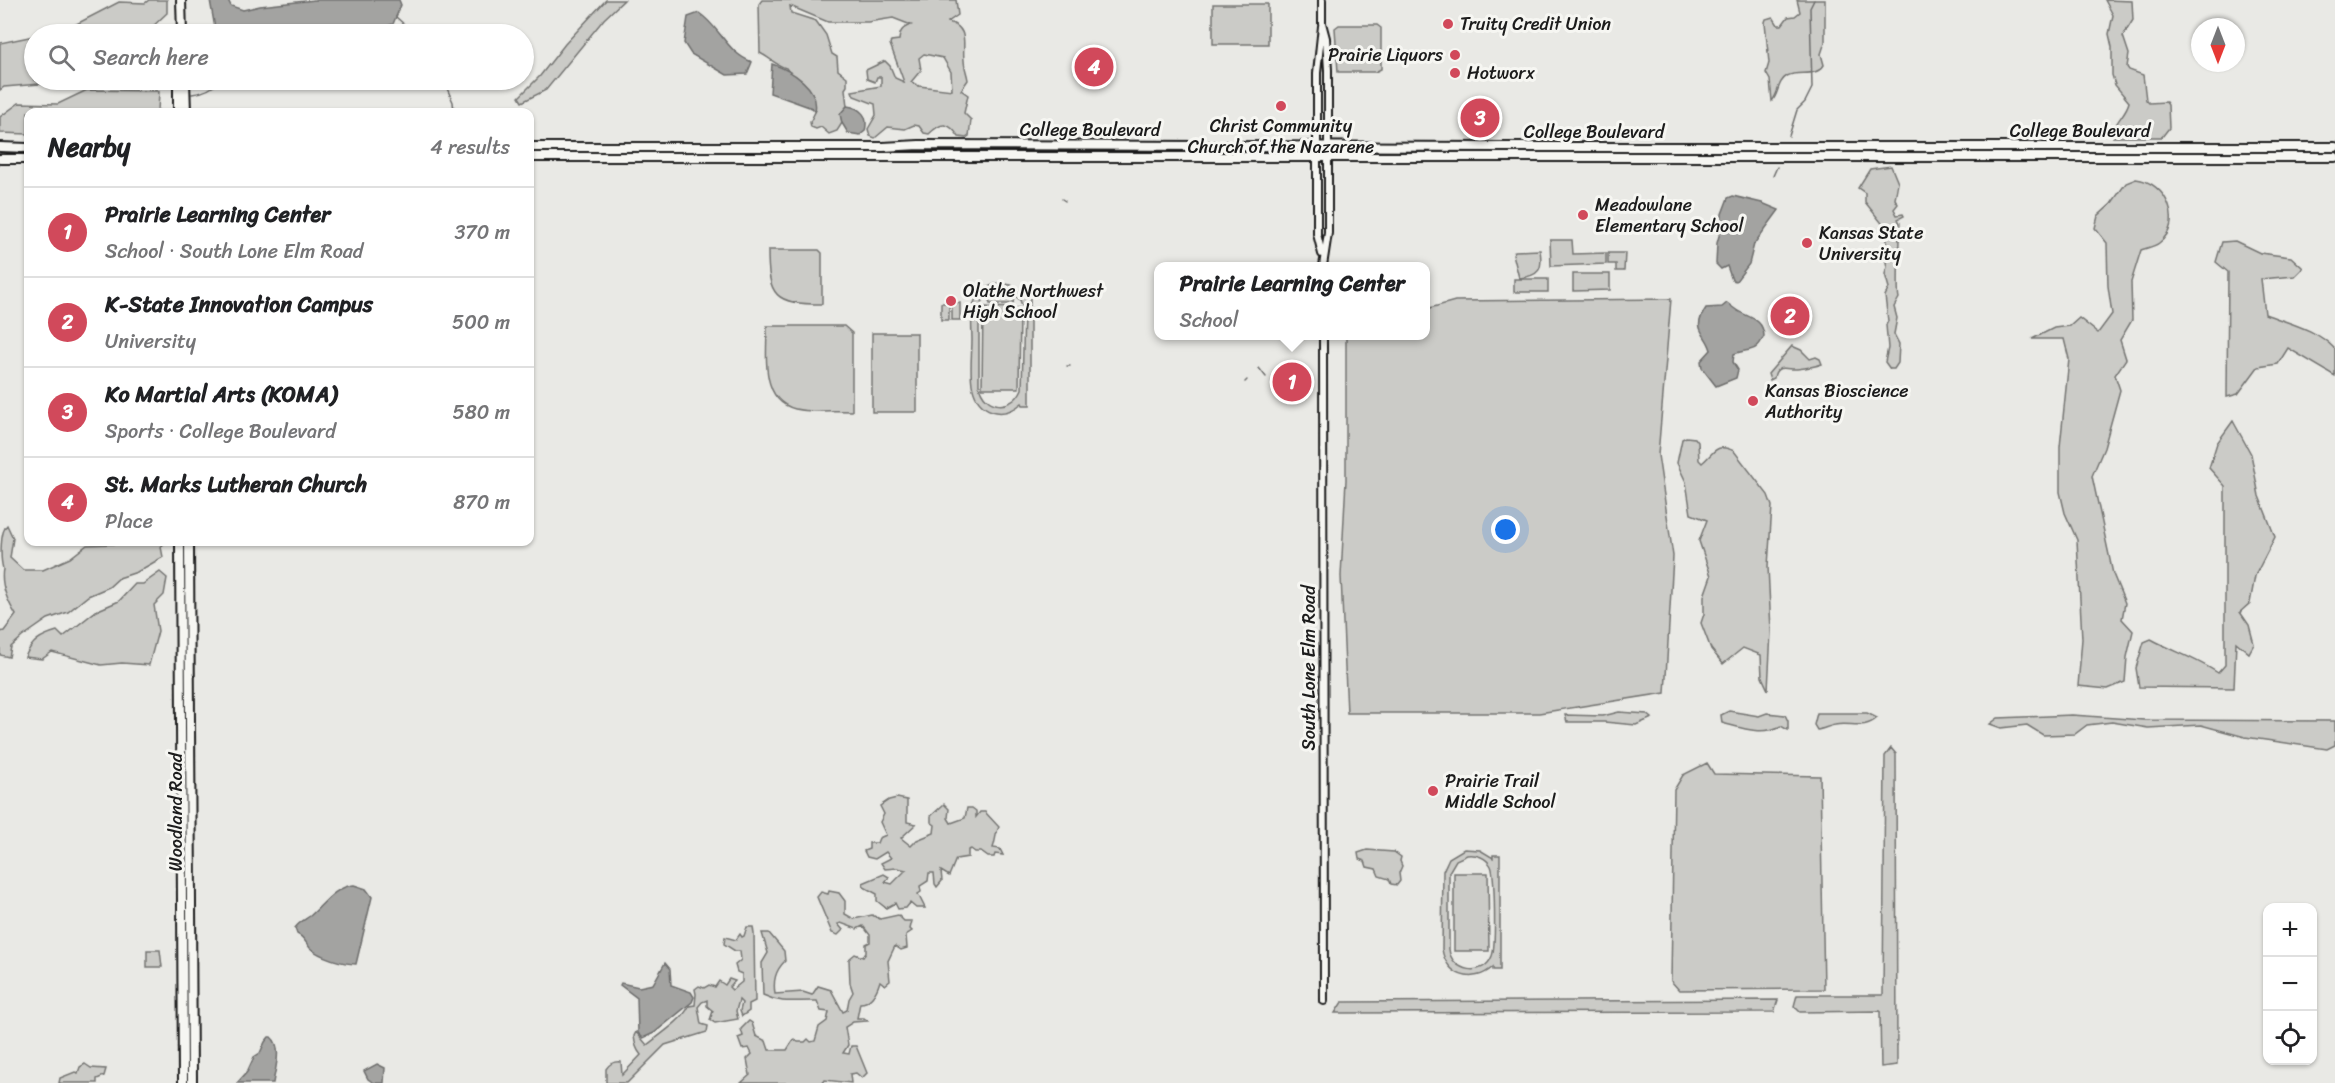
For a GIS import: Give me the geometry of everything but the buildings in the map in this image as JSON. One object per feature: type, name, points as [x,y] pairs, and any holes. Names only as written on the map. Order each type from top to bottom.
[{"type":"main road","points":[[181,0],[182,24]]},
{"type":"main road","points":[[178,90],[178,108]]},
{"type":"main road","points":[[185,90],[186,108]]},
{"type":"main road","name":"College Boulevard","points":[[534,147],[883,147],[919,145],[2335,147]]},
{"type":"main road","points":[[0,147],[24,147]]},
{"type":"main road","name":"College Boulevard","points":[[534,157],[2335,157]]},
{"type":"main road","points":[[0,159],[24,159]]},
{"type":"main road","name":"Woodland Road","points":[[180,546],[183,1083]]},
{"type":"main road","name":"Woodland Road","points":[[189,546],[192,1083]]},
{"type":"street","points":[[1322,0],[1317,73],[1317,234],[1323,258]]},
{"type":"street","points":[[1322,25],[1326,38],[1328,70],[1328,232],[1323,262]]},
{"type":"street","name":"South Lone Elm Road","points":[[1323,340],[1324,1001]]},
{"type":"shaded area","points":[[149,0],[167,0],[167,13],[155,24],[77,24],[119,2],[145,3]]},
{"type":"shaded area","points":[[210,0],[228,0],[231,6],[243,10],[315,0],[399,0],[401,5],[393,24],[214,24]]},
{"type":"shaded area","points":[[606,0],[624,0],[604,19],[546,90],[522,102],[519,97],[526,90],[534,90],[534,82]]},
{"type":"shaded area","points":[[762,0],[956,0],[958,15],[948,22],[960,28],[964,37],[964,63],[968,80],[961,90],[968,95],[964,113],[971,120],[969,136],[959,137],[952,128],[945,125],[929,134],[914,125],[905,129],[888,127],[875,138],[870,136],[868,129],[876,115],[875,104],[854,96],[852,91],[881,86],[881,77],[877,77],[875,82],[867,79],[866,70],[885,61],[895,78],[904,82],[890,44],[891,41],[899,40],[902,30],[911,25],[893,18],[868,22],[828,22],[790,6],[791,13],[816,21],[826,35],[832,54],[837,57],[838,70],[847,77],[845,89],[847,106],[841,114],[842,123],[837,131],[829,134],[821,127],[816,129],[811,127],[810,122],[816,110],[786,68],[760,53],[759,4]],"holes":[[[924,54],[943,58],[951,72],[952,90],[919,86],[911,82],[921,70],[919,58]]]},
{"type":"shaded area","points":[[1797,0],[1825,0],[1825,42],[1821,54],[1824,65],[1812,73],[1787,76],[1781,81],[1772,101],[1770,80],[1766,73],[1769,63],[1765,22],[1766,19],[1773,17],[1778,25],[1782,25],[1788,17],[1800,12]]},
{"type":"shaded area","points":[[2105,0],[2132,1],[2133,20],[2123,36],[2129,54],[2127,67],[2143,75],[2146,100],[2149,103],[2166,102],[2168,105],[2169,128],[2162,137],[2113,137],[2115,127],[2129,102],[2115,85],[2112,75],[2112,47],[2109,34],[2113,15]]},
{"type":"shaded area","points":[[1213,4],[1268,4],[1268,44],[1213,44]]},
{"type":"shaded area","points":[[699,13],[713,25],[736,53],[752,62],[747,74],[727,75],[691,54],[684,43],[688,17]]},
{"type":"shaded area","points":[[1339,25],[1377,25],[1381,28],[1381,69],[1375,72],[1338,72],[1335,28]]},
{"type":"shaded area","points":[[24,38],[24,85],[4,87],[0,90],[0,43]]},
{"type":"shaded area","points":[[772,64],[795,75],[809,88],[813,95],[815,111],[770,93]]},
{"type":"shaded area","points":[[87,90],[159,91],[158,108],[24,108],[24,134],[0,133],[0,117],[19,103],[58,104]]},
{"type":"shaded area","points":[[847,106],[860,111],[865,117],[865,131],[860,135],[848,133],[842,123],[840,114]]},
{"type":"shaded area","points":[[1960,149],[1960,151],[1924,151],[1911,154],[1762,153],[1769,150]]},
{"type":"shaded area","points":[[2280,150],[2281,152],[2279,154],[2192,153],[2193,151]]},
{"type":"shaded area","points":[[1991,151],[2162,151],[2101,154],[1990,153]]},
{"type":"shaded area","points":[[1891,166],[1898,183],[1895,199],[1898,204],[1894,209],[1897,215],[1903,214],[1904,216],[1898,219],[1900,223],[1899,298],[1894,307],[1897,318],[1894,334],[1899,344],[1898,363],[1894,369],[1890,369],[1885,362],[1888,348],[1886,325],[1888,321],[1885,296],[1889,288],[1885,274],[1887,240],[1885,227],[1865,202],[1865,193],[1858,188],[1870,169]]},
{"type":"shaded area","points":[[2136,179],[2156,187],[2163,195],[2171,215],[2171,225],[2167,235],[2159,243],[2141,250],[2131,282],[2132,320],[2120,340],[2126,359],[2115,375],[2120,390],[2104,448],[2092,476],[2113,574],[2125,603],[2122,619],[2133,631],[2127,657],[2125,682],[2108,689],[2078,686],[2082,639],[2077,540],[2065,513],[2060,492],[2060,447],[2069,359],[2064,339],[2032,339],[2054,328],[2070,326],[2079,318],[2098,333],[2112,314],[2108,286],[2107,243],[2095,228],[2098,216],[2111,204],[2126,183]]},
{"type":"shaded area","points":[[1733,196],[1779,210],[1754,244],[1749,264],[1736,281],[1732,280],[1727,266],[1721,269],[1716,264],[1722,214],[1728,198]]},
{"type":"shaded area","points":[[1550,240],[1572,240],[1573,254],[1606,253],[1606,264],[1551,266]]},
{"type":"shaded area","points":[[2235,241],[2260,253],[2291,257],[2303,268],[2295,276],[2261,279],[2265,314],[2303,328],[2328,342],[2335,349],[2335,376],[2288,348],[2278,364],[2258,367],[2238,394],[2227,397],[2228,272],[2216,262],[2222,242]]},
{"type":"shaded area","points":[[768,250],[819,250],[822,253],[822,304],[794,302],[777,295],[770,278]]},
{"type":"shaded area","points":[[1540,250],[1541,262],[1536,273],[1519,278],[1513,254],[1515,251]]},
{"type":"shaded area","points":[[1608,253],[1625,253],[1624,271],[1616,271],[1616,264],[1608,264]]},
{"type":"shaded area","points":[[1573,274],[1610,274],[1610,290],[1573,291]]},
{"type":"shaded area","points":[[1514,279],[1548,279],[1548,292],[1514,292]]},
{"type":"shaded area","points":[[999,283],[1011,285],[1023,293],[1030,291],[1030,405],[1022,403],[1005,412],[992,411],[977,399],[973,391],[971,370],[973,307],[981,293]],"holes":[[[988,295],[990,304],[1013,304],[1014,295],[1020,300],[1024,311],[1022,389],[1012,401],[999,405],[986,399],[979,385],[979,311]]]},
{"type":"shaded area","points":[[1671,299],[1658,455],[1673,556],[1665,693],[1539,713],[1347,713],[1341,576],[1346,480],[1346,340],[1430,340],[1430,308],[1455,301]]},
{"type":"shaded area","points":[[941,303],[949,303],[949,320],[941,320]]},
{"type":"shaded area","points":[[952,303],[960,303],[960,320],[952,320]]},
{"type":"shaded area","points":[[1727,303],[1758,321],[1764,336],[1758,346],[1752,350],[1734,354],[1733,362],[1738,370],[1736,378],[1716,386],[1702,368],[1701,361],[1711,350],[1701,331],[1700,322],[1706,308],[1722,307]]},
{"type":"shaded area","points":[[983,307],[1020,308],[1019,388],[982,388]]},
{"type":"shaded area","points":[[767,326],[844,326],[852,333],[852,411],[801,410],[787,406],[778,399],[768,377]]},
{"type":"shaded area","points":[[872,333],[917,333],[917,412],[872,412]]},
{"type":"shaded area","points":[[1792,346],[1801,350],[1810,359],[1816,357],[1820,359],[1822,364],[1797,369],[1782,368],[1777,370],[1774,378],[1770,380],[1768,374]]},
{"type":"shaded area","points":[[2233,421],[2251,454],[2259,496],[2275,537],[2255,576],[2250,603],[2240,612],[2249,625],[2254,644],[2249,653],[2236,642],[2234,688],[2139,687],[2136,668],[2144,642],[2151,639],[2218,673],[2225,665],[2225,486],[2209,468],[2217,443]]},
{"type":"shaded area","points":[[1695,438],[1698,442],[1699,460],[1702,463],[1719,448],[1734,451],[1768,495],[1772,506],[1768,566],[1771,631],[1768,690],[1762,677],[1761,655],[1743,648],[1723,664],[1711,649],[1701,623],[1704,614],[1704,596],[1711,576],[1699,541],[1707,520],[1691,514],[1686,482],[1677,463],[1682,439]]},
{"type":"shaded area","points":[[7,525],[13,538],[10,558],[23,570],[43,570],[70,558],[86,546],[162,546],[163,557],[137,572],[119,578],[109,587],[88,596],[68,612],[48,619],[11,647],[9,657],[0,655],[0,632],[4,631],[16,615],[8,599],[2,575],[1,545]]},
{"type":"shaded area","points":[[160,572],[167,578],[164,595],[154,605],[158,631],[149,665],[122,663],[101,665],[52,652],[42,659],[25,657],[41,637],[57,631],[63,637],[96,611],[119,601],[135,584],[143,584]]},
{"type":"shaded area","points":[[183,598],[187,609],[187,726],[185,730]]},
{"type":"shaded area","points":[[1729,711],[1759,716],[1767,713],[1785,715],[1788,730],[1781,726],[1759,731],[1722,723],[1721,715]]},
{"type":"shaded area","points":[[1619,712],[1647,714],[1652,718],[1636,725],[1567,722],[1565,715],[1603,716]]},
{"type":"shaded area","points":[[1817,713],[1867,713],[1877,718],[1862,725],[1841,724],[1817,730],[1814,725]]},
{"type":"shaded area","points":[[2072,715],[2144,720],[2335,721],[2335,745],[2327,749],[2245,737],[2201,725],[2148,728],[2112,722],[2087,725],[2075,734],[2043,735],[2027,725],[2001,728],[1990,724],[1998,718]]},
{"type":"shaded area","points":[[1891,748],[1896,754],[1897,1065],[1881,1067],[1880,1011],[1800,1012],[1794,1006],[1797,995],[1883,995],[1885,756]]},
{"type":"shaded area","points":[[1707,763],[1714,774],[1820,776],[1824,989],[1679,990],[1671,981],[1674,790],[1683,775]]},
{"type":"shaded area","points":[[897,798],[907,800],[907,822],[916,824],[901,838],[911,846],[917,840],[934,833],[935,825],[931,822],[931,816],[944,804],[949,809],[948,818],[951,823],[965,818],[967,808],[976,811],[976,817],[980,812],[985,812],[999,827],[993,848],[1000,849],[1003,855],[995,854],[994,857],[988,857],[981,852],[968,850],[968,857],[956,859],[949,876],[941,871],[942,881],[937,887],[934,873],[929,873],[928,881],[920,886],[921,892],[918,894],[925,908],[916,908],[910,903],[906,908],[898,909],[895,903],[886,908],[877,901],[877,894],[864,887],[863,883],[884,874],[889,877],[885,882],[892,884],[906,870],[885,869],[881,863],[891,858],[886,852],[875,859],[867,857],[864,851],[869,849],[869,843],[877,843],[879,838],[886,835],[880,822],[884,814],[880,806]]},
{"type":"shaded area","points":[[184,808],[187,815],[189,909],[187,909],[185,898]]},
{"type":"shaded area","points":[[1464,849],[1480,850],[1493,858],[1493,855],[1500,855],[1500,970],[1493,970],[1493,967],[1477,976],[1462,975],[1449,966],[1445,958],[1442,949],[1443,871],[1449,858]],"holes":[[[1467,855],[1484,858],[1491,866],[1494,896],[1492,956],[1488,963],[1475,970],[1455,963],[1449,949],[1449,872],[1456,860]]]},
{"type":"shaded area","points":[[1367,850],[1394,852],[1401,857],[1400,881],[1397,885],[1379,876],[1376,869],[1367,867],[1365,861],[1359,859],[1358,853]]},
{"type":"shaded area","points":[[1454,873],[1488,873],[1489,951],[1454,951]]},
{"type":"shaded area","points":[[354,885],[366,889],[372,897],[356,964],[332,959],[314,951],[297,934],[295,928],[335,893]]},
{"type":"shaded area","points":[[829,891],[839,893],[845,901],[845,914],[854,919],[872,915],[880,919],[898,915],[904,921],[912,921],[910,929],[912,931],[906,935],[907,948],[901,950],[895,946],[888,961],[890,981],[885,985],[880,981],[871,999],[860,1003],[857,1018],[864,1018],[868,1021],[853,1022],[845,1027],[848,1045],[843,1053],[849,1054],[851,1046],[856,1046],[867,1073],[862,1078],[856,1073],[850,1074],[851,1083],[825,1080],[823,1083],[741,1083],[750,1075],[747,1059],[752,1054],[749,1048],[742,1049],[738,1038],[743,1036],[741,1029],[749,1021],[752,1023],[756,1036],[766,1041],[769,1050],[787,1050],[794,1039],[798,1042],[805,1042],[808,1039],[811,1042],[815,1041],[819,1027],[827,1021],[829,1012],[821,1011],[817,1001],[784,1001],[763,995],[762,963],[768,953],[762,933],[769,933],[784,951],[785,961],[776,976],[775,994],[803,992],[812,995],[818,986],[831,990],[843,1012],[847,1010],[853,992],[850,983],[849,959],[855,954],[863,957],[866,953],[866,944],[870,942],[870,935],[863,926],[857,929],[841,923],[838,924],[843,930],[838,935],[832,933],[817,897],[821,892],[828,894]]},
{"type":"shaded area","points":[[747,927],[753,927],[754,934],[755,1001],[749,1004],[749,1011],[742,1016],[740,1011],[742,1003],[739,1000],[736,1011],[738,1019],[715,1023],[710,1020],[713,1011],[707,1006],[707,1000],[702,1002],[698,1007],[701,1024],[708,1026],[707,1032],[665,1045],[627,1083],[606,1083],[606,1069],[611,1064],[621,1062],[622,1075],[641,1055],[635,1044],[636,1032],[647,1045],[676,1022],[689,1006],[695,1005],[695,989],[699,986],[715,987],[719,981],[725,985],[729,979],[735,981],[729,987],[732,990],[742,982],[742,974],[737,972],[735,965],[741,960],[740,951],[735,951],[724,944],[725,937],[736,940],[740,934],[744,936]]},
{"type":"shaded area","points":[[147,950],[160,950],[162,967],[147,967]]},
{"type":"shaded area","points":[[665,963],[670,969],[671,985],[691,992],[694,997],[692,1002],[654,1033],[643,1038],[638,1033],[637,998],[620,985],[621,983],[639,987],[653,984]]},
{"type":"shaded area","points":[[1778,1000],[1774,1012],[1335,1013],[1342,1002]]},
{"type":"shaded area","points":[[269,1037],[275,1041],[277,1046],[273,1083],[237,1083],[247,1072],[254,1057],[260,1053]]},
{"type":"shaded area","points":[[85,1064],[91,1068],[106,1069],[104,1076],[97,1079],[97,1083],[59,1083],[60,1078],[78,1073],[80,1067]]},
{"type":"shaded area","points":[[377,1064],[385,1068],[384,1083],[374,1083],[368,1079],[364,1071]]},
{"type":"waterway","points":[[1789,136],[1797,110],[1805,102],[1812,88],[1810,8],[1814,0]]},
{"type":"waterway","points":[[396,17],[404,24]]},
{"type":"waterway","points":[[192,94],[208,90]]},
{"type":"waterway","points":[[448,90],[454,108]]},
{"type":"waterway","points":[[1773,176],[1777,167]]},
{"type":"waterway","points":[[1259,368],[1266,377]]},
{"type":"place","name":"Truity Credit Union","points":[[1448,24]]},
{"type":"place","name":"Prairie Liquors","points":[[1455,55]]},
{"type":"place","name":"St. Marks Lutheran Church","points":[[1094,67]]},
{"type":"place","name":"Hotworx","points":[[1455,73]]},
{"type":"place","name":"Christ Community Church of the Nazarene","points":[[1281,106]]},
{"type":"place","name":"Ko Martial Arts (KOMA)","points":[[1480,118]]},
{"type":"place","name":"Meadowlane Elementary School","points":[[1583,215]]},
{"type":"place","name":"Kansas State University","points":[[1807,243]]},
{"type":"place","name":"Olathe Northwest High School","points":[[951,301]]},
{"type":"place","name":"K-State Innovation Campus","points":[[1790,316]]},
{"type":"place","name":"Prairie Learning Center","points":[[1292,382]]},
{"type":"place","name":"Kansas Bioscience Authority","points":[[1753,401]]},
{"type":"place","name":"Prairie Trail Middle School","points":[[1433,791]]}]
